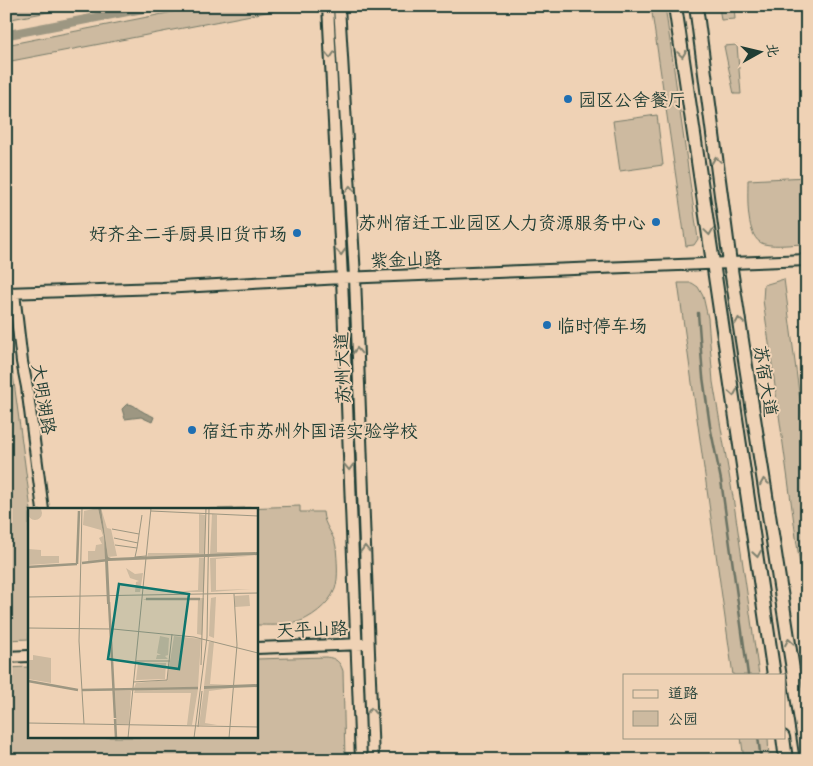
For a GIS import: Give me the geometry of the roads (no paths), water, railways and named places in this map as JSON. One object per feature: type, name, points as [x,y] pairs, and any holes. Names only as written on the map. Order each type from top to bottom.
[{"type":"main road","name":"苏宿大道","points":[[675,6],[774,674]]},
{"type":"main road","name":"苏宿大道","points":[[696,6],[730,263],[806,760]]},
{"type":"main road","points":[[783,738],[786,760]]},
{"type":"street","name":"苏州大道","points":[[328,6],[342,278],[361,760]]},
{"type":"street","name":"苏州大道","points":[[339,6],[355,278],[373,760]]},
{"type":"street","name":"紫金山路","points":[[13,293],[807,260]]},
{"type":"street","name":"大明湖路","points":[[13,293],[21,354],[28,387],[43,508]]},
{"type":"street","name":"大明湖路","points":[[13,293],[47,508]]},
{"type":"street","name":"天平山路","points":[[258,648],[368,641]]},
{"type":"street","name":"天平山路","points":[[258,643],[356,642]]},
{"type":"street","points":[[6,652],[28,651]]},
{"type":"street","points":[[6,657],[28,656]]},
{"type":"waterway","points":[[6,35],[156,6]]},
{"type":"waterway","points":[[698,313],[703,377],[710,426],[721,480],[748,674]]},
{"type":"waterway","points":[[758,738],[761,760]]},
{"type":"place","name":"园区公舍餐厅","points":[[568,99]]},
{"type":"place","name":"苏州宿迁工业园区人力资源服务中心","points":[[656,222]]},
{"type":"place","name":"好齐全二手厨具旧货市场","points":[[297,233]]},
{"type":"place","name":"临时停车场","points":[[547,325]]},
{"type":"place","name":"宿迁市苏州外国语实验学校","points":[[192,430]]}]
